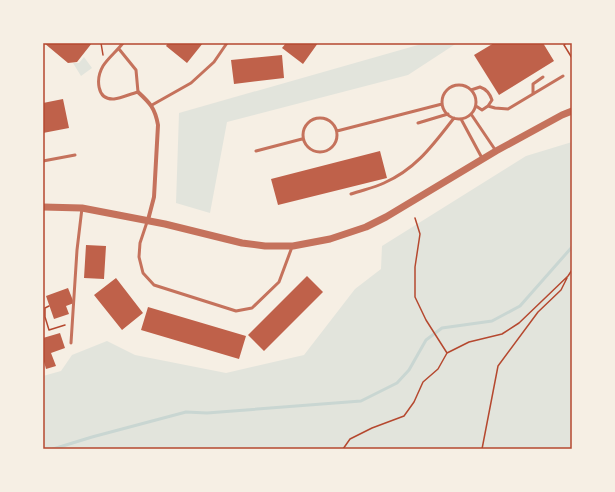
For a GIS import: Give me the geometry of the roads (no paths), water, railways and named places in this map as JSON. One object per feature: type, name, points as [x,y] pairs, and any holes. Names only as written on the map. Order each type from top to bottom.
[{"type":"street","points":[[138,92],[152,105],[156,114],[158,125],[154,197],[148,220]]},
{"type":"street","points":[[43,207],[82,208],[148,220],[242,243],[265,246],[293,246],[330,238],[366,227],[386,217],[483,158],[572,111]]},
{"type":"lane","points":[[119,49],[136,70],[138,92],[113,99],[107,98],[101,93],[97,79],[105,63],[123,43]]},
{"type":"lane","points":[[152,105],[191,83],[214,62],[227,43]]},
{"type":"lane","points":[[488,106],[508,109],[563,76]]},
{"type":"lane","points":[[533,94],[533,84],[543,77]]},
{"type":"lane","points":[[462,85],[471,90],[474,95],[476,106],[467,117],[461,119],[454,118],[444,110],[442,104],[443,97],[450,88],[462,85]]},
{"type":"lane","points":[[471,90],[480,87],[485,88],[492,100],[488,106],[482,110],[476,106]]},
{"type":"lane","points":[[337,131],[442,104]]},
{"type":"lane","points":[[418,123],[448,114]]},
{"type":"lane","points":[[471,114],[496,151]]},
{"type":"lane","points":[[315,118],[323,118],[332,122],[337,131],[337,140],[332,148],[324,152],[315,152],[307,147],[302,138],[306,124],[315,118]]},
{"type":"lane","points":[[351,194],[383,184],[398,176],[419,161],[454,118]]},
{"type":"lane","points":[[461,119],[483,158]]},
{"type":"lane","points":[[256,151],[302,138]]},
{"type":"lane","points":[[43,161],[75,155]]},
{"type":"lane","points":[[71,343],[77,250],[82,208]]},
{"type":"lane","points":[[148,220],[140,242],[139,257],[143,273],[154,285],[236,311],[252,308],[280,282],[293,246]]},
{"type":"waterway","points":[[53,449],[186,412],[207,413],[361,401],[397,383],[409,370],[426,340],[442,328],[492,321],[520,306],[572,247]]}]
